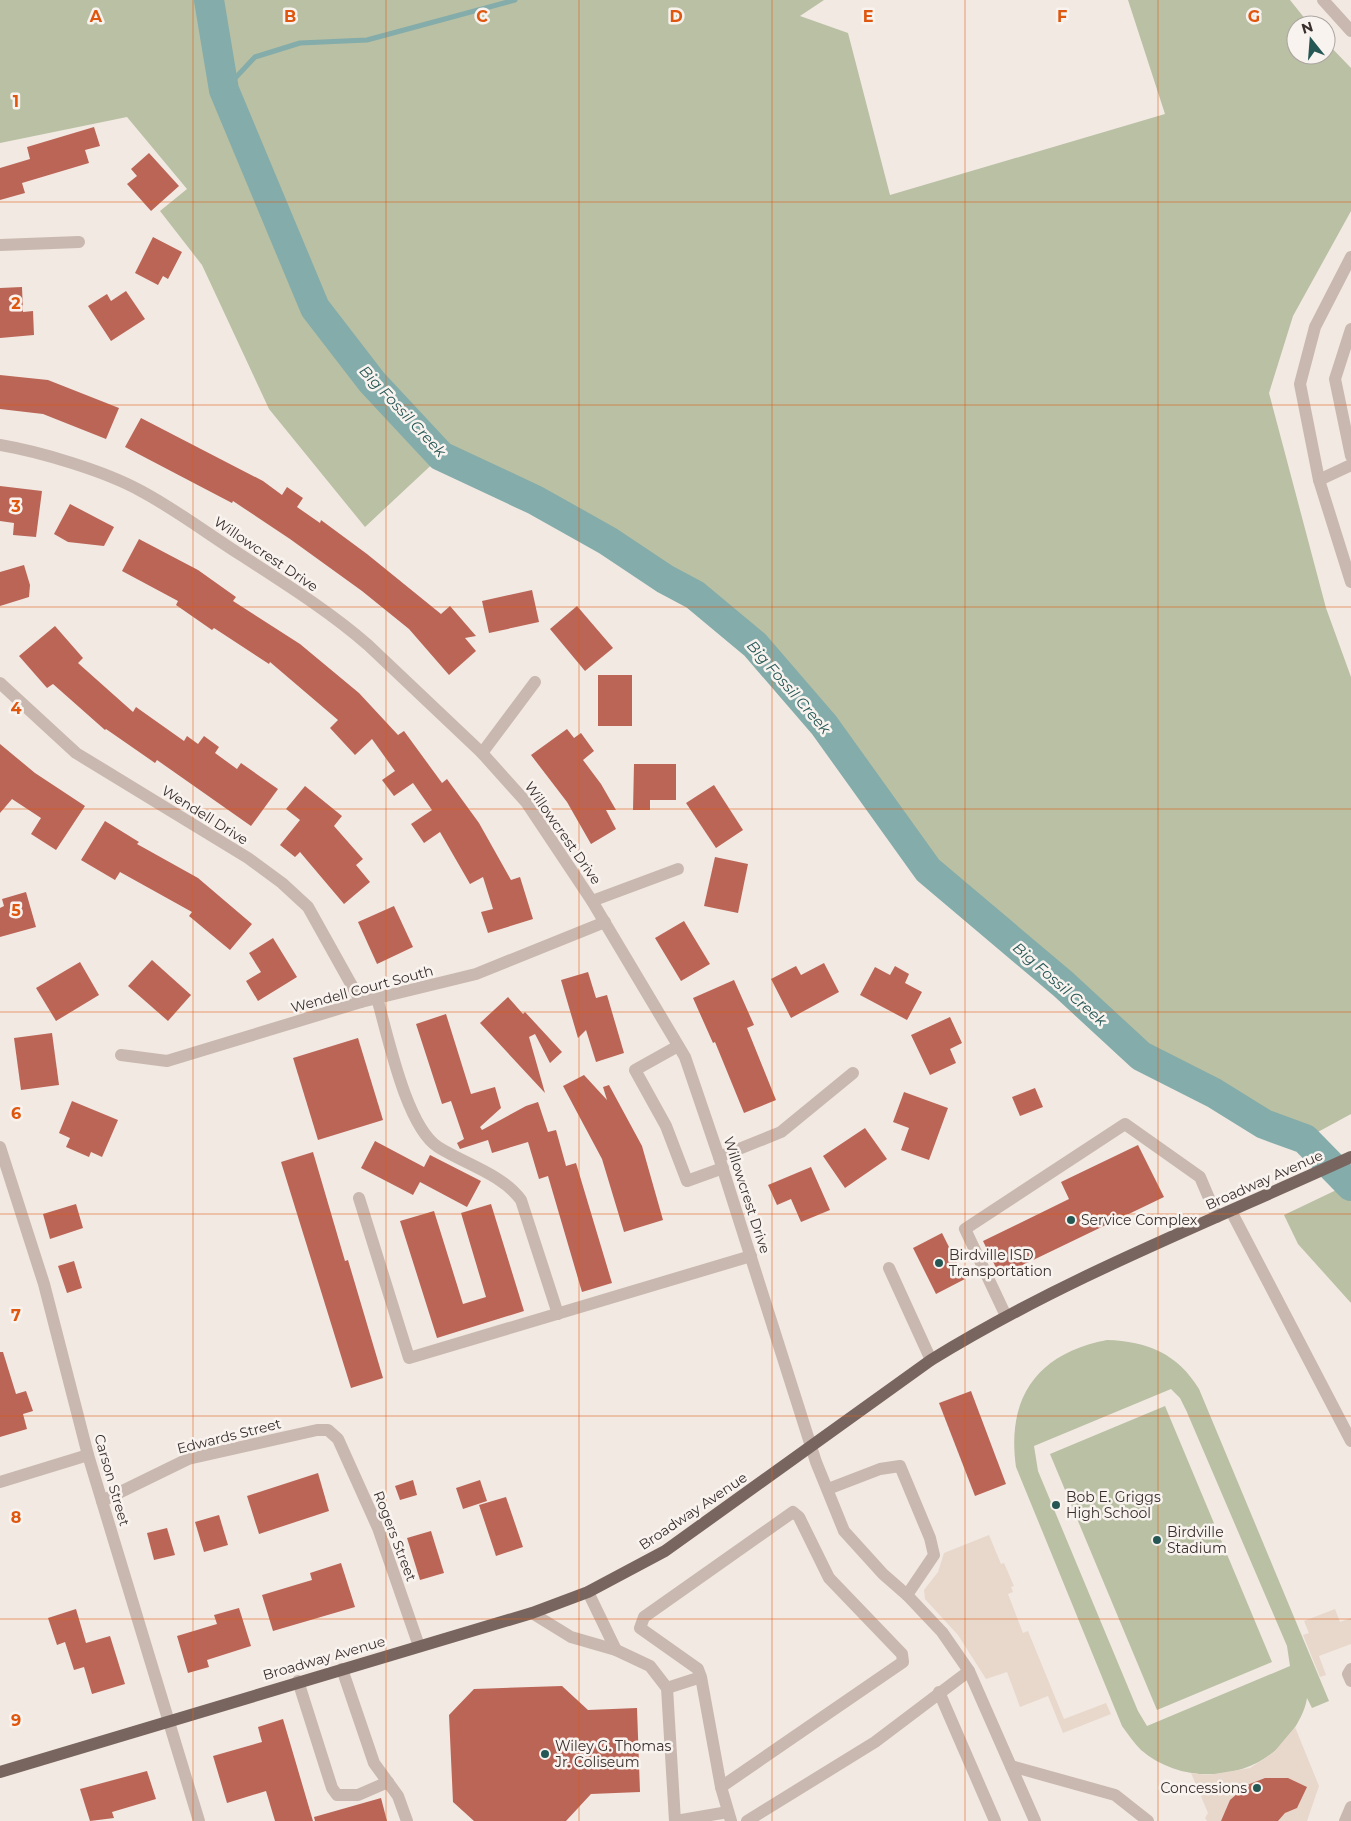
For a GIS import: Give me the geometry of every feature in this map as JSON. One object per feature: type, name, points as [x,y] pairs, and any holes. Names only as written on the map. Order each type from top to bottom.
[{"type":"main road","name":"Broadway Avenue","points":[[0,1772],[167,1720],[532,1613],[588,1592],[665,1551],[931,1360],[1006,1316],[1103,1267],[1351,1157]]},
{"type":"street","points":[[1323,0],[1351,31]]},
{"type":"street","points":[[0,245],[78,242]]},
{"type":"street","points":[[1351,257],[1315,327],[1300,384],[1319,480],[1351,582]]},
{"type":"street","points":[[1351,329],[1335,379],[1351,456]]},
{"type":"street","name":"Willowcrest Drive","points":[[0,445],[18,448],[80,466],[140,490],[270,574],[349,628],[482,753],[526,802],[592,901],[685,1057],[721,1162],[811,1445],[844,1531],[883,1574],[908,1595],[942,1632],[969,1671],[1035,1821]]},
{"type":"street","points":[[1319,480],[1351,466]]},
{"type":"street","points":[[482,753],[535,682]]},
{"type":"street","name":"Wendell Drive","points":[[0,683],[76,753],[248,858],[282,884],[308,907],[361,1002]]},
{"type":"street","points":[[592,901],[678,869]]},
{"type":"street","name":"Wendell Court South","points":[[121,1055],[167,1061],[361,1002],[476,974],[605,922]]},
{"type":"street","points":[[377,998],[408,1102],[422,1131],[438,1147],[503,1183],[518,1196],[524,1206],[558,1314]]},
{"type":"street","points":[[678,1046],[635,1070],[666,1126],[688,1180],[781,1132],[853,1073]]},
{"type":"street","points":[[1006,1316],[965,1229],[1125,1124],[1200,1177],[1217,1217]]},
{"type":"street","name":"Carson Street","points":[[0,1147],[44,1284],[88,1455],[199,1821]]},
{"type":"street","points":[[359,1198],[409,1358],[751,1256]]},
{"type":"street","points":[[1232,1211],[1351,1441]]},
{"type":"street","points":[[890,1268],[931,1360]]},
{"type":"street","name":"Edwards Street","points":[[102,1501],[188,1459],[316,1430],[328,1430],[338,1440]]},
{"type":"street","name":"Rogers Street","points":[[338,1440],[378,1528],[419,1646]]},
{"type":"street","points":[[0,1482],[88,1455]]},
{"type":"street","points":[[828,1489],[880,1469],[900,1466],[930,1538],[934,1555],[908,1595]]},
{"type":"street","points":[[532,1613],[571,1637],[616,1650],[650,1666],[667,1688],[675,1821],[730,1817],[721,1787],[698,1669],[640,1628],[644,1617],[793,1512],[799,1517],[829,1578],[902,1654],[903,1662],[721,1787]]},
{"type":"street","points":[[588,1592],[616,1650]]},
{"type":"street","points":[[342,1669],[374,1763],[398,1796],[407,1821]]},
{"type":"street","points":[[1351,1669],[1348,1674],[1351,1681]]},
{"type":"street","points":[[747,1821],[875,1742],[969,1671]]},
{"type":"street","points":[[667,1688],[701,1677]]},
{"type":"street","points":[[298,1681],[332,1788],[337,1796],[358,1795],[388,1782]]},
{"type":"street","points":[[939,1692],[995,1821]]},
{"type":"street","points":[[1011,1766],[1115,1795],[1148,1821]]},
{"type":"street","points":[[1345,1821],[1351,1808]]},
{"type":"green space","points":[[0,0],[824,0],[800,16],[848,33],[890,195],[1165,114],[1128,0],[1290,0],[1302,15],[1286,15],[1286,65],[1336,65],[1336,52],[1351,68],[1351,211],[1293,316],[1269,393],[1326,608],[1351,677],[1351,1114],[1305,1139],[1141,1056],[1063,984],[928,870],[824,725],[755,645],[696,595],[665,579],[608,541],[536,500],[441,456],[365,527],[269,409],[202,265],[160,211],[187,189],[127,117],[0,143]]},
{"type":"green space","points":[[1351,1183],[1351,1303],[1298,1244],[1284,1215]]},
{"type":"green space","points":[[1107,1340],[1135,1343],[1148,1347],[1171,1358],[1191,1377],[1199,1389],[1329,1701],[1312,1708],[1307,1698],[1303,1712],[1292,1732],[1278,1748],[1261,1761],[1221,1774],[1199,1774],[1179,1770],[1159,1762],[1141,1750],[1122,1726],[1016,1467],[1014,1442],[1016,1419],[1022,1399],[1032,1382],[1045,1367],[1062,1355],[1083,1346]],"holes":[[[1171,1389],[1180,1398],[1287,1646],[1290,1666],[1147,1726],[1138,1711],[1038,1471],[1034,1446]]]},
{"type":"green space","points":[[1165,1406],[1272,1662],[1157,1710],[1050,1454]]},
{"type":"shaded area","points":[[989,1535],[1001,1564],[1004,1563],[1014,1586],[1011,1587],[1013,1592],[1008,1594],[1023,1633],[1028,1631],[1064,1719],[1106,1703],[1111,1714],[1063,1733],[1048,1696],[1020,1707],[1007,1672],[986,1679],[958,1635],[925,1599],[924,1590],[938,1572],[944,1553]]},
{"type":"shaded area","points":[[1335,1609],[1340,1622],[1351,1618],[1351,1644],[1319,1656],[1326,1675],[1320,1677],[1303,1635],[1309,1633],[1304,1621]]},
{"type":"shaded area","points":[[1295,1727],[1319,1786],[1307,1821],[1207,1821],[1205,1818],[1208,1813],[1191,1773],[1208,1775],[1250,1768],[1274,1752]]},
{"type":"building","points":[[94,127],[100,146],[85,150],[89,163],[22,183],[25,193],[0,200],[0,168],[30,159],[27,147]]},
{"type":"building","points":[[149,153],[179,186],[151,211],[127,184],[137,176],[131,169]]},
{"type":"building","points":[[153,237],[182,252],[168,279],[163,276],[158,285],[135,273]]},
{"type":"building","points":[[22,287],[23,312],[33,311],[34,335],[0,338],[0,288]]},
{"type":"building","points":[[126,291],[145,319],[111,341],[88,306],[107,294],[111,301]]},
{"type":"building","points":[[0,375],[48,380],[119,408],[106,439],[43,414],[0,409]]},
{"type":"building","points":[[141,418],[263,481],[282,495],[287,487],[303,498],[297,507],[320,523],[321,520],[367,554],[441,614],[450,606],[476,636],[465,638],[476,651],[449,675],[409,629],[362,591],[290,539],[233,501],[232,503],[125,447]]},
{"type":"building","points":[[0,486],[42,491],[36,537],[13,535],[14,523],[0,521]]},
{"type":"building","points":[[70,504],[114,527],[104,546],[68,542],[54,534]]},
{"type":"building","points":[[139,539],[198,570],[236,597],[233,601],[300,644],[359,693],[398,735],[404,731],[442,783],[447,779],[479,823],[511,880],[520,877],[533,919],[488,933],[481,912],[493,909],[483,877],[470,884],[440,832],[424,843],[411,824],[432,810],[413,783],[394,796],[382,780],[395,771],[372,739],[355,755],[330,728],[338,720],[270,662],[269,664],[214,628],[212,630],[176,605],[178,601],[122,571]]},
{"type":"building","points":[[24,565],[30,585],[29,597],[0,606],[0,572]]},
{"type":"building","points":[[532,590],[539,622],[489,633],[482,601]]},
{"type":"building","points":[[577,606],[613,648],[585,671],[550,629]]},
{"type":"building","points":[[55,626],[83,658],[78,663],[133,712],[136,707],[184,741],[187,736],[198,744],[204,736],[219,747],[215,753],[237,769],[241,763],[278,789],[251,826],[157,760],[155,763],[105,730],[53,684],[47,688],[19,656]]},
{"type":"building","points":[[598,675],[632,675],[632,726],[598,726]]},
{"type":"building","points":[[567,729],[574,738],[581,733],[594,751],[583,760],[601,784],[616,810],[606,810],[616,829],[591,844],[567,802],[531,755]]},
{"type":"building","points":[[0,744],[35,773],[85,806],[56,850],[31,834],[41,818],[12,799],[0,813]]},
{"type":"building","points":[[634,764],[676,764],[676,800],[650,800],[650,810],[633,810]]},
{"type":"building","points":[[714,785],[743,830],[716,848],[686,803]]},
{"type":"building","points":[[305,786],[342,816],[334,826],[363,859],[356,865],[370,882],[344,904],[300,852],[295,857],[280,845],[300,820],[286,809]]},
{"type":"building","points":[[105,821],[139,842],[137,844],[198,878],[252,924],[230,950],[189,916],[192,912],[120,872],[115,880],[81,860]]},
{"type":"building","points":[[715,857],[748,864],[738,913],[704,906]]},
{"type":"building","points":[[26,892],[36,927],[0,937],[0,908],[4,906],[2,899]]},
{"type":"building","points":[[394,906],[413,947],[377,964],[358,922]]},
{"type":"building","points":[[684,921],[710,964],[681,981],[655,938]]},
{"type":"building","points":[[273,938],[297,977],[258,1001],[246,981],[261,972],[249,953]]},
{"type":"building","points":[[152,960],[191,995],[168,1021],[128,986]]},
{"type":"building","points":[[80,962],[99,995],[56,1021],[36,988]]},
{"type":"building","points":[[824,963],[839,992],[791,1018],[771,979],[796,966],[801,975]]},
{"type":"building","points":[[895,966],[909,974],[905,983],[922,992],[907,1020],[860,995],[875,967],[890,975]]},
{"type":"building","points":[[588,972],[596,998],[607,995],[624,1053],[596,1062],[586,1030],[578,1038],[561,980]]},
{"type":"building","points":[[734,980],[754,1025],[747,1028],[776,1100],[744,1113],[715,1042],[713,1043],[693,998]]},
{"type":"building","points":[[508,997],[523,1014],[525,1012],[562,1052],[550,1063],[535,1034],[529,1037],[545,1093],[480,1023]]},
{"type":"building","points":[[446,1014],[471,1094],[495,1087],[501,1108],[480,1127],[482,1130],[526,1106],[538,1102],[548,1132],[556,1130],[566,1166],[576,1163],[612,1283],[582,1292],[548,1176],[539,1179],[528,1142],[492,1153],[488,1140],[460,1149],[457,1143],[464,1139],[451,1101],[442,1104],[416,1024]]},
{"type":"building","points":[[950,1017],[962,1043],[950,1049],[956,1063],[930,1075],[911,1035]]},
{"type":"building","points":[[52,1033],[59,1085],[21,1090],[14,1038]]},
{"type":"building","points":[[358,1038],[383,1120],[318,1140],[293,1058]]},
{"type":"building","points":[[584,1075],[607,1100],[603,1087],[609,1085],[642,1146],[663,1220],[624,1232],[602,1159],[563,1086]]},
{"type":"building","points":[[1035,1088],[1043,1107],[1020,1116],[1012,1097]]},
{"type":"building","points":[[904,1092],[948,1108],[929,1160],[901,1150],[909,1128],[893,1122]]},
{"type":"building","points":[[72,1101],[118,1120],[102,1157],[91,1152],[89,1157],[66,1147],[70,1138],[59,1133]]},
{"type":"building","points":[[865,1128],[887,1159],[845,1188],[823,1156]]},
{"type":"building","points":[[375,1141],[424,1167],[430,1155],[481,1181],[467,1207],[420,1182],[413,1195],[361,1168]]},
{"type":"building","name":"Service Complex","points":[[1138,1145],[1164,1197],[1000,1276],[983,1241],[1069,1199],[1061,1182]]},
{"type":"building","points":[[313,1152],[345,1261],[348,1260],[383,1378],[351,1388],[281,1162]]},
{"type":"building","points":[[811,1167],[830,1210],[801,1222],[791,1199],[777,1205],[768,1185]]},
{"type":"building","points":[[76,1204],[83,1228],[50,1239],[43,1214]]},
{"type":"building","points":[[491,1204],[524,1311],[437,1338],[400,1221],[434,1211],[463,1304],[486,1297],[461,1213]]},
{"type":"building","name":"Birdville ISD Transportation","points":[[942,1233],[965,1279],[936,1294],[913,1248]]},
{"type":"building","points":[[74,1261],[82,1288],[67,1293],[58,1266]]},
{"type":"building","points":[[0,1352],[3,1352],[16,1394],[26,1391],[33,1411],[23,1414],[27,1429],[0,1437]]},
{"type":"building","points":[[971,1391],[1006,1484],[975,1496],[939,1403]]},
{"type":"building","points":[[318,1473],[329,1511],[259,1534],[247,1496]]},
{"type":"building","points":[[413,1480],[417,1495],[400,1500],[395,1486]]},
{"type":"building","points":[[480,1480],[487,1501],[463,1509],[456,1488]]},
{"type":"building","points":[[506,1497],[523,1547],[496,1556],[479,1505]]},
{"type":"building","points":[[219,1515],[228,1545],[204,1552],[195,1522]]},
{"type":"building","points":[[167,1528],[175,1555],[154,1560],[147,1533]]},
{"type":"building","points":[[431,1531],[444,1573],[420,1580],[407,1538]]},
{"type":"building","points":[[341,1563],[355,1607],[273,1631],[262,1595],[312,1580],[310,1573]]},
{"type":"building","points":[[239,1608],[251,1646],[207,1660],[209,1667],[188,1673],[177,1636],[217,1624],[214,1615]]},
{"type":"building","points":[[76,1609],[86,1643],[110,1636],[125,1684],[92,1694],[84,1667],[74,1670],[65,1642],[57,1645],[48,1618]]},
{"type":"building","name":"Wiley G. Thomas Jr. Coliseum","points":[[562,1686],[588,1710],[637,1708],[640,1792],[591,1794],[566,1821],[474,1821],[453,1802],[449,1715],[474,1689]]},
{"type":"building","points":[[283,1719],[313,1821],[275,1821],[266,1791],[227,1803],[213,1756],[262,1742],[258,1727]]},
{"type":"building","points":[[147,1771],[156,1799],[112,1812],[114,1818],[90,1821],[80,1789]]},
{"type":"building","points":[[1265,1778],[1288,1778],[1307,1787],[1297,1808],[1285,1813],[1278,1821],[1221,1821],[1230,1800],[1247,1785]]},
{"type":"building","points":[[381,1798],[387,1821],[315,1821],[314,1817]]},
{"type":"waterway","name":"Big Fossil Creek","points":[[209,0],[224,90],[315,308],[372,382],[441,456],[535,500],[608,541],[665,579],[695,595],[755,645],[824,725],[928,870],[1063,984],[1141,1056],[1214,1093],[1264,1124],[1305,1139],[1351,1186]]},
{"type":"waterway","points":[[224,90],[255,57],[300,43],[367,40],[515,0]]},
{"type":"place","name":"Service Complex","points":[[1071,1220]]},
{"type":"place","name":"Birdville ISD Transportation","points":[[939,1263]]},
{"type":"place","name":"Bob E. Griggs High School","points":[[1056,1505]]},
{"type":"place","name":"Birdville Stadium","points":[[1157,1540]]},
{"type":"place","name":"Wiley G. Thomas Jr. Coliseum","points":[[545,1754]]},
{"type":"place","name":"Concessions","points":[[1257,1788]]}]
